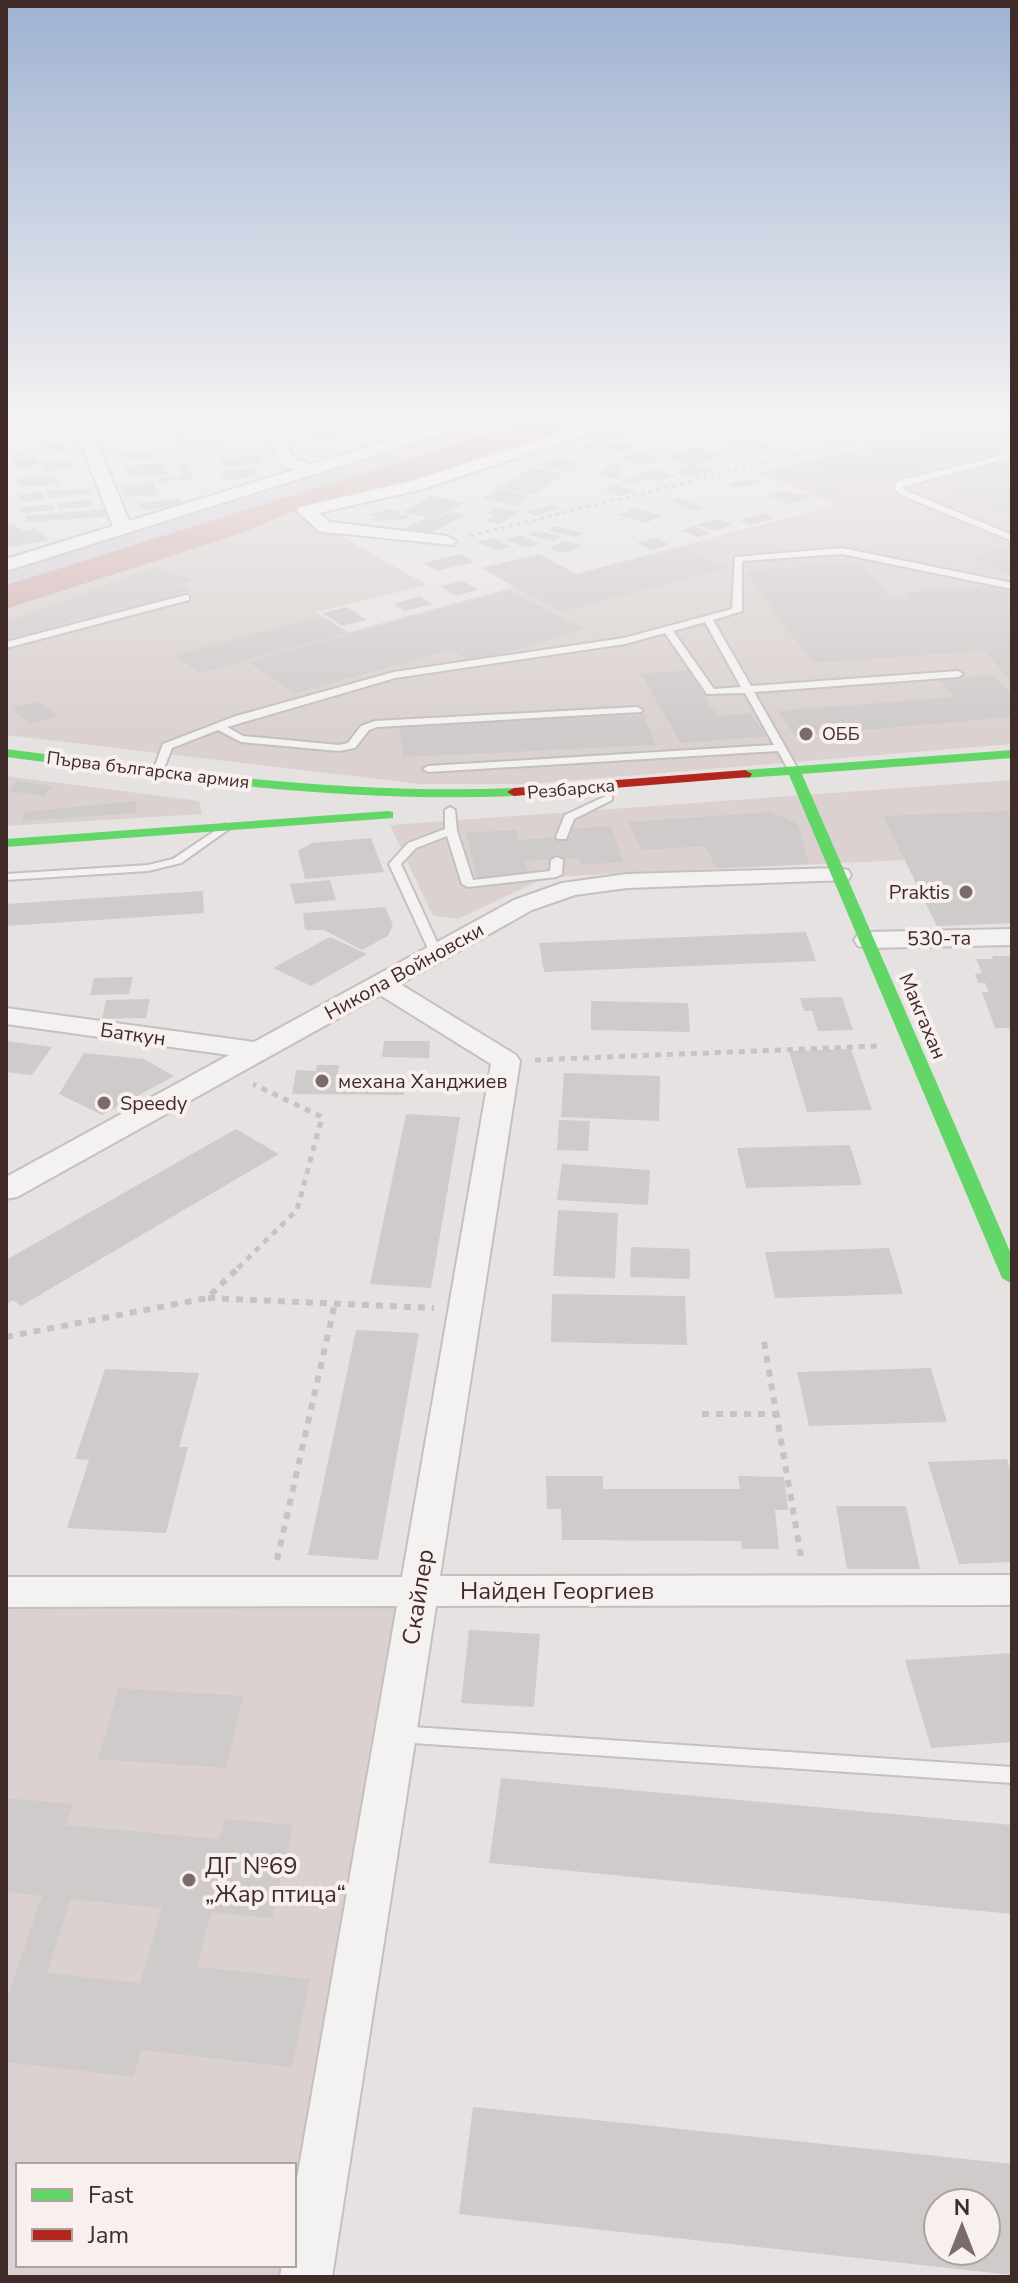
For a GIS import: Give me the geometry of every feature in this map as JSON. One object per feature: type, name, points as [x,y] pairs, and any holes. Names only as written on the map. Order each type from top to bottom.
[{"type":"street","points":[[120,523],[123,529]]},
{"type":"street","points":[[6,565],[143,523]]},
{"type":"street","points":[[320,523],[325,527],[447,541]]},
{"type":"street","name":"Първа българска армия","points":[[6,753],[290,788]]},
{"type":"street","name":"Резбарска","points":[[6,843],[608,798],[1012,754]]},
{"type":"street","name":"Резбарска","points":[[290,788],[507,794],[1012,769]]},
{"type":"street","name":"Макгахан","points":[[797,778],[1012,1278]]},
{"type":"street","points":[[225,827],[277,805],[290,788]]},
{"type":"street","name":"Резбарска","points":[[290,788],[362,804],[450,810]]},
{"type":"street","name":"Никола Войновски","points":[[6,1190],[523,905],[571,888],[627,881],[839,875]]},
{"type":"street","name":"530-та","points":[[867,940],[1012,937]]},
{"type":"street","points":[[382,984],[506,1061]]},
{"type":"street","name":"Баткун","points":[[6,1016],[259,1051]]},
{"type":"street","name":"Скайлер","points":[[306,2277],[506,1061]]},
{"type":"street","name":"Найден Георгиев","points":[[6,1592],[1012,1590]]},
{"type":"lane","points":[[975,523],[1012,538]]},
{"type":"lane","points":[[158,771],[167,746],[218,726],[394,675],[625,641],[737,611],[738,559],[842,551],[1012,586]]},
{"type":"lane","points":[[6,645],[186,598]]},
{"type":"lane","points":[[708,619],[797,778]]},
{"type":"lane","points":[[667,630],[711,692],[958,674]]},
{"type":"lane","points":[[218,726],[241,739],[339,748],[351,746],[365,728],[375,724],[637,710]]},
{"type":"lane","points":[[428,769],[781,748]]},
{"type":"lane","points":[[562,837],[569,817],[608,798]]},
{"type":"lane","points":[[450,810],[451,831],[468,884],[556,874],[557,860]]},
{"type":"lane","points":[[6,877],[148,868],[177,861],[225,827]]},
{"type":"lane","points":[[436,953],[395,864],[404,849],[421,839],[451,831]]},
{"type":"lane","points":[[396,1734],[1012,1775]]},
{"type":"path","points":[[447,541],[522,523]]},
{"type":"path","points":[[506,1061],[912,1044]]},
{"type":"path","points":[[207,1298],[297,1210],[322,1117],[224,1070]]},
{"type":"path","points":[[6,1337],[207,1298],[465,1309]]},
{"type":"path","points":[[269,1591],[335,1303]]},
{"type":"path","points":[[764,1342],[807,1591]]},
{"type":"path","points":[[702,1414],[776,1414]]},
{"type":"shaded area","points":[[142,523],[206,523],[6,585],[6,565]]},
{"type":"shaded area","points":[[206,523],[267,523],[6,609],[6,585]]},
{"type":"shaded area","points":[[267,523],[320,523],[427,585],[316,612],[349,632],[514,587],[482,568],[539,554],[576,574],[770,523],[1012,523],[1012,744],[529,784],[420,784],[6,735],[6,609]]},
{"type":"shaded area","points":[[6,776],[199,801],[202,814],[6,826]]},
{"type":"shaded area","points":[[1012,780],[1012,923],[937,926],[905,860],[567,876],[538,881],[458,919],[433,916],[390,825]]},
{"type":"shaded area","name":"ДГ №69 „Жар птица“","points":[[419,1591],[306,2277],[6,2277],[6,1592]]},
{"type":"building","points":[[416,523],[451,523],[429,534],[404,529]]},
{"type":"building","points":[[726,523],[733,525],[713,531],[697,525]]},
{"type":"building","points":[[14,524],[23,531],[35,528],[49,540],[6,548],[6,525]]},
{"type":"building","points":[[555,526],[584,533],[576,537],[548,531]]},
{"type":"building","points":[[694,526],[711,533],[698,537],[681,531]]},
{"type":"building","points":[[536,531],[562,536],[554,541],[528,535]]},
{"type":"building","points":[[521,535],[539,544],[524,548],[505,539]]},
{"type":"building","points":[[494,538],[511,547],[498,550],[475,542]]},
{"type":"building","points":[[656,538],[670,545],[650,550],[637,543]]},
{"type":"building","points":[[564,541],[582,545],[567,553],[549,549]]},
{"type":"building","points":[[683,547],[727,568],[560,612],[482,568],[539,554],[576,574]]},
{"type":"building","points":[[1004,548],[1012,551],[1012,577],[969,557]]},
{"type":"building","points":[[461,554],[474,562],[437,571],[423,563]]},
{"type":"building","points":[[860,563],[890,598],[909,597],[905,592],[996,586],[1002,592],[1012,591],[1012,682],[984,651],[812,663],[745,571]]},
{"type":"building","points":[[156,567],[191,580],[179,585],[191,589],[134,611],[124,607],[86,621],[78,618],[24,638],[18,635],[6,639],[6,622]]},
{"type":"building","points":[[463,581],[478,590],[455,596],[440,586]]},
{"type":"building","points":[[509,590],[585,629],[473,662],[451,650],[295,693],[248,662]]},
{"type":"building","points":[[419,596],[433,604],[405,611],[394,604]]},
{"type":"building","points":[[347,607],[367,620],[342,626],[322,613]]},
{"type":"building","points":[[320,617],[347,633],[200,673],[174,655]]},
{"type":"building","points":[[688,670],[717,716],[751,713],[766,736],[681,743],[641,674]]},
{"type":"building","points":[[993,675],[1012,695],[1012,717],[795,736],[778,711],[954,697],[939,679]]},
{"type":"building","points":[[39,701],[58,716],[30,724],[12,708]]},
{"type":"building","points":[[644,715],[655,745],[403,757],[399,726]]},
{"type":"building","points":[[17,781],[53,786],[44,796],[8,791]]},
{"type":"building","points":[[136,801],[137,813],[23,821],[23,812]]},
{"type":"building","name":"Praktis","points":[[1007,811],[1012,820],[1012,923],[937,926],[883,816]]},
{"type":"building","points":[[770,812],[798,824],[809,864],[716,868],[705,846],[641,850],[629,822]]},
{"type":"building","points":[[611,826],[623,862],[581,865],[579,858],[525,861],[529,874],[477,878],[466,833],[516,830],[519,840],[571,836],[576,850],[570,829]]},
{"type":"building","points":[[371,838],[384,872],[305,879],[298,851],[312,843]]},
{"type":"building","points":[[330,880],[336,900],[295,904],[290,884]]},
{"type":"building","points":[[203,891],[204,913],[6,926],[6,904]]},
{"type":"building","points":[[385,907],[393,925],[388,936],[362,950],[324,930],[305,930],[303,913]]},
{"type":"building","points":[[806,932],[816,961],[544,972],[539,943]]},
{"type":"building","points":[[330,937],[367,954],[311,986],[273,968]]},
{"type":"building","points":[[992,956],[1012,956],[1012,1037],[1009,1028],[995,1028],[982,992],[989,992],[985,983],[978,983],[975,974],[982,973],[976,959],[993,959]]},
{"type":"building","points":[[133,977],[129,994],[90,995],[94,978]]},
{"type":"building","points":[[842,997],[853,1030],[818,1031],[812,1011],[804,1011],[800,998]]},
{"type":"building","points":[[150,999],[146,1018],[102,1019],[106,1000]]},
{"type":"building","points":[[591,1001],[688,1003],[690,1032],[591,1030]]},
{"type":"building","points":[[6,1041],[52,1047],[32,1075],[6,1072]]},
{"type":"building","points":[[384,1041],[430,1041],[429,1058],[382,1057]]},
{"type":"building","points":[[851,1049],[872,1110],[807,1112],[789,1051]]},
{"type":"building","points":[[84,1053],[144,1059],[174,1076],[102,1115],[59,1094]]},
{"type":"building","points":[[317,1065],[339,1065],[337,1077],[406,1077],[404,1095],[292,1094],[296,1070],[316,1071]]},
{"type":"building","points":[[564,1073],[660,1076],[659,1121],[561,1117]]},
{"type":"building","points":[[406,1114],[460,1117],[431,1288],[370,1284]]},
{"type":"building","points":[[559,1120],[590,1121],[588,1151],[557,1150]]},
{"type":"building","points":[[236,1129],[279,1154],[21,1306],[13,1300],[6,1304],[6,1260]]},
{"type":"building","points":[[850,1145],[862,1185],[746,1188],[737,1148]]},
{"type":"building","points":[[562,1164],[650,1170],[648,1205],[557,1200]]},
{"type":"building","points":[[558,1210],[618,1213],[615,1278],[553,1276]]},
{"type":"building","points":[[631,1247],[690,1249],[690,1279],[630,1277]]},
{"type":"building","points":[[889,1248],[903,1294],[775,1298],[765,1252]]},
{"type":"building","points":[[552,1294],[685,1296],[687,1345],[551,1342]]},
{"type":"building","points":[[356,1330],[419,1333],[378,1560],[308,1555]]},
{"type":"building","points":[[931,1368],[947,1422],[809,1426],[797,1372]]},
{"type":"building","points":[[105,1369],[199,1373],[179,1447],[188,1447],[166,1533],[67,1528],[89,1460],[75,1459]]},
{"type":"building","points":[[1007,1459],[1012,1475],[1012,1562],[959,1564],[928,1462]]},
{"type":"building","points":[[546,1476],[603,1476],[603,1489],[740,1489],[738,1476],[784,1477],[788,1510],[775,1510],[779,1549],[742,1549],[741,1541],[562,1540],[561,1509],[547,1509]]},
{"type":"building","points":[[836,1506],[906,1506],[920,1569],[847,1569]]},
{"type":"building","points":[[469,1630],[540,1634],[534,1707],[461,1703]]},
{"type":"building","points":[[1012,1653],[1012,1742],[931,1748],[905,1660]]},
{"type":"building","points":[[119,1688],[243,1696],[226,1768],[98,1759]]},
{"type":"building","points":[[501,1778],[1012,1825],[1012,1914],[489,1863]]},
{"type":"building","points":[[6,1798],[73,1804],[66,1825],[219,1839],[225,1819],[293,1825],[272,1918],[211,1912],[197,1967],[310,1979],[292,2067],[141,2050],[134,2077],[6,2062],[6,2003],[42,1896],[6,1892]],"holes":[[[71,1899],[162,1908],[140,1983],[47,1973]]]},
{"type":"building","points":[[473,2107],[1012,2164],[1012,2275],[939,2267],[1002,2267],[1002,2187],[922,2187],[922,2265],[459,2214]]},
{"type":"traffic: fast","points":[[6,753],[196,778],[323,790],[451,795],[514,792]]},
{"type":"traffic: fast","points":[[745,774],[1012,754]]},
{"type":"traffic: fast","points":[[794,771],[1012,1278]]},
{"type":"traffic: fast","points":[[6,843],[388,815]]},
{"type":"traffic: jam","points":[[514,792],[745,774]]},
{"type":"place","name":"ОББ","points":[[806,734]]},
{"type":"place","name":"Praktis","points":[[966,892]]},
{"type":"place","name":"механа Ханджиев","points":[[322,1081]]},
{"type":"place","name":"Speedy","points":[[104,1103]]},
{"type":"place","name":"ДГ №69 „Жар птица“","points":[[189,1880]]}]
